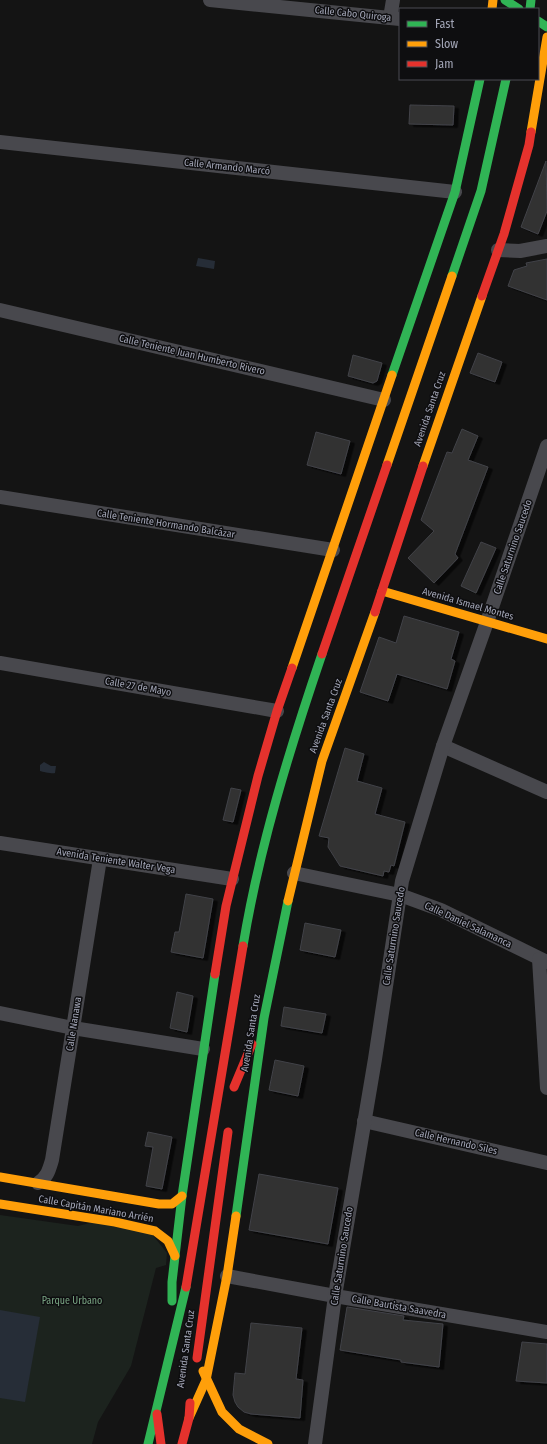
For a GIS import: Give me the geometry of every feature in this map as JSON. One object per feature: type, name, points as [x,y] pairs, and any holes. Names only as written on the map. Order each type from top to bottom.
[{"type":"main road","points":[[505,0],[517,6]]},
{"type":"main road","name":"Avenida Santa Cruz","points":[[182,1444],[189,1418],[206,1380],[227,1276],[264,1018],[284,917],[322,761],[382,591],[389,579],[439,415],[504,234],[529,145],[547,37]]},
{"type":"main road","name":"Avenida Santa Cruz","points":[[172,1341],[172,1282],[182,1196],[203,1049],[226,906],[232,878],[258,776],[277,711],[454,192],[480,80]]},
{"type":"main road","name":"Avenida Santa Cruz","points":[[148,1444],[188,1279],[249,910],[274,809],[302,712],[481,191],[506,80]]},
{"type":"main road","points":[[529,145],[542,122]]},
{"type":"main road","name":"Avenida Ismael Montes","points":[[382,591],[490,612],[547,639]]},
{"type":"main road","points":[[203,1049],[234,1004]]},
{"type":"main road","name":"Avenida Santa Cruz","points":[[239,1051],[233,1091],[264,1018]]},
{"type":"main road","name":"Avenida Santa Cruz","points":[[195,1370],[228,1126]]},
{"type":"main road","name":"Calle Capitán Mariano Arrién","points":[[0,1177],[119,1200],[172,1204],[182,1196]]},
{"type":"main road","name":"Calle Capitán Mariano Arrién","points":[[0,1204],[116,1219],[155,1231],[163,1236],[168,1241],[175,1256]]},
{"type":"main road","points":[[197,1355],[206,1380],[222,1412],[239,1429],[268,1444]]},
{"type":"main road","name":"Avenida Santa Cruz","points":[[189,1418],[191,1393]]},
{"type":"main road","points":[[157,1406],[161,1444]]},
{"type":"street","name":"Calle Cabo Quiroga","points":[[210,0],[395,18]]},
{"type":"street","points":[[393,0],[395,18]]},
{"type":"street","name":"Calle Armando Marcó","points":[[0,142],[454,192]]},
{"type":"street","points":[[498,250],[520,251],[547,246]]},
{"type":"street","name":"Calle Teniente Juan Humberto Rivero","points":[[0,310],[384,400]]},
{"type":"street","name":"Calle Saturnino Saucedo","points":[[315,1444],[335,1296],[402,882],[443,746],[547,446]]},
{"type":"street","name":"Calle Teniente Hormando Balcázar","points":[[0,497],[333,550]]},
{"type":"street","name":"Calle 27 de Mayo","points":[[0,663],[277,711]]},
{"type":"street","points":[[443,746],[547,792]]},
{"type":"street","name":"Avenida Teniente Walter Vega","points":[[0,843],[232,878]]},
{"type":"street","name":"Calle Nanawa","points":[[38,1184],[44,1180],[50,1168],[100,859]]},
{"type":"street","name":"Calle Daniel Salamanca","points":[[294,873],[400,895],[441,910],[543,960]]},
{"type":"street","points":[[543,960],[547,1088]]},
{"type":"street","points":[[0,1013],[73,1028],[203,1049]]},
{"type":"street","name":"Calle Hernando Síles","points":[[364,1120],[547,1163]]},
{"type":"street","name":"Calle Bautista Saavedra","points":[[227,1276],[547,1332]]},
{"type":"green space","name":"Parque Urbano","points":[[0,1215],[78,1226],[94,1222],[151,1233],[167,1253],[166,1265],[156,1268],[131,1366],[98,1422],[92,1444],[0,1444]]},
{"type":"shaded area","points":[[198,258],[215,261],[214,269],[196,266]]},
{"type":"shaded area","points":[[44,762],[51,766],[56,766],[55,773],[40,771],[40,765]]},
{"type":"shaded area","points":[[0,1310],[40,1317],[25,1402],[0,1398]]},
{"type":"building","points":[[410,105],[454,106],[453,125],[409,124]]},
{"type":"building","points":[[546,161],[547,211],[538,234],[521,227]]},
{"type":"building","points":[[547,259],[547,300],[508,286],[514,270],[527,266],[526,263]]},
{"type":"building","points":[[478,353],[502,362],[495,382],[470,373]]},
{"type":"building","points":[[353,355],[382,363],[377,381],[373,383],[348,376]]},
{"type":"building","points":[[462,429],[478,436],[468,460],[488,467],[455,554],[458,558],[434,583],[408,558],[434,531],[421,520],[447,452],[452,453]]},
{"type":"building","points":[[316,432],[350,441],[341,474],[307,465]]},
{"type":"building","points":[[481,542],[496,548],[476,593],[461,586]]},
{"type":"building","points":[[404,616],[459,632],[451,659],[455,661],[447,689],[397,674],[388,701],[360,692],[379,637],[396,643]]},
{"type":"building","points":[[345,748],[364,754],[357,781],[382,788],[375,814],[405,822],[394,866],[391,865],[389,872],[384,871],[383,876],[340,866],[328,847],[329,838],[319,836]]},
{"type":"building","points":[[231,788],[241,790],[233,822],[223,820]]},
{"type":"building","points":[[186,894],[213,899],[203,958],[171,952],[175,932],[179,932]]},
{"type":"building","points":[[305,923],[341,930],[335,957],[300,950]]},
{"type":"building","points":[[177,992],[193,996],[187,1032],[170,1028]]},
{"type":"building","points":[[284,1007],[326,1014],[322,1033],[281,1026]]},
{"type":"building","points":[[275,1060],[304,1066],[298,1096],[269,1090]]},
{"type":"building","points":[[148,1132],[172,1137],[162,1189],[146,1186],[153,1147],[145,1146]]},
{"type":"building","points":[[259,1174],[338,1188],[328,1244],[249,1230]]},
{"type":"building","points":[[347,1307],[404,1316],[403,1320],[443,1324],[439,1367],[401,1362],[401,1360],[340,1350]]},
{"type":"building","points":[[251,1323],[302,1328],[296,1379],[303,1380],[300,1418],[251,1414],[244,1412],[235,1402],[233,1395],[235,1373],[245,1374]]},
{"type":"building","points":[[522,1342],[547,1344],[547,1383],[516,1381]]},
{"type":"traffic: fast","points":[[505,0],[517,8]]},
{"type":"traffic: fast","points":[[530,8],[531,0]]},
{"type":"traffic: fast","points":[[539,22],[547,27]]},
{"type":"traffic: fast","points":[[392,375],[455,192],[480,80]]},
{"type":"traffic: fast","points":[[452,276],[481,191],[506,80]]},
{"type":"traffic: fast","points":[[243,946],[258,872],[276,798],[322,654]]},
{"type":"traffic: fast","points":[[236,1216],[264,1018],[288,901]]},
{"type":"traffic: fast","points":[[172,1301],[172,1282],[182,1196],[215,974]]},
{"type":"traffic: fast","points":[[148,1444],[186,1287]]},
{"type":"traffic: slow","points":[[492,8],[493,0]]},
{"type":"traffic: slow","points":[[531,132],[547,37]]},
{"type":"traffic: slow","points":[[387,465],[452,276]]},
{"type":"traffic: slow","points":[[423,466],[482,296]]},
{"type":"traffic: slow","points":[[292,668],[392,375]]},
{"type":"traffic: slow","points":[[382,591],[547,639]]},
{"type":"traffic: slow","points":[[288,901],[322,761],[375,612]]},
{"type":"traffic: slow","points":[[0,1177],[159,1204],[172,1204],[182,1196]]},
{"type":"traffic: slow","points":[[0,1204],[115,1222],[155,1231],[168,1241],[175,1256]]},
{"type":"traffic: slow","points":[[189,1418],[206,1380],[227,1276],[236,1216]]},
{"type":"traffic: slow","points":[[203,1371],[222,1412],[239,1429],[268,1444]]},
{"type":"traffic: jam","points":[[482,296],[504,234],[529,145],[531,132]]},
{"type":"traffic: jam","points":[[322,654],[387,465]]},
{"type":"traffic: jam","points":[[375,612],[423,466]]},
{"type":"traffic: jam","points":[[215,974],[226,906],[258,776],[277,711],[292,668]]},
{"type":"traffic: jam","points":[[186,1287],[243,946]]},
{"type":"traffic: jam","points":[[234,1087],[252,1044]]},
{"type":"traffic: jam","points":[[197,1358],[228,1132]]},
{"type":"traffic: jam","points":[[182,1444],[189,1418],[190,1403]]},
{"type":"traffic: jam","points":[[157,1414],[161,1444]]}]
